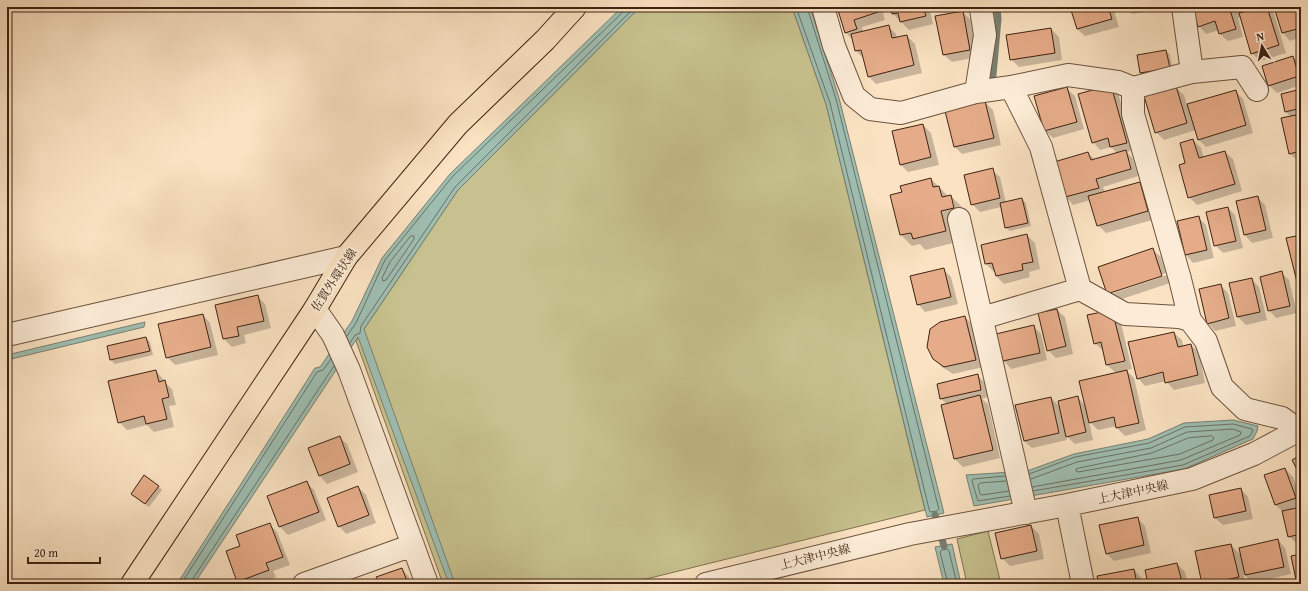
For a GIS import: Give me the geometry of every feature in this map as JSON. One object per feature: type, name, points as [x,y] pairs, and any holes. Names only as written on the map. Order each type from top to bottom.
[{"type":"main road","name":"佐賀外環状線","points":[[132,584],[315,309],[346,257],[458,124],[545,40],[575,7]]},
{"type":"street","points":[[823,7],[834,46],[854,96],[870,109],[901,113],[976,92],[1011,87],[1068,75],[1118,82],[1133,88],[1192,72],[1242,67],[1258,90]]},
{"type":"street","points":[[1183,7],[1192,72]]},
{"type":"street","points":[[976,92],[985,35],[981,9]]},
{"type":"street","points":[[1011,87],[1041,147],[1080,289]]},
{"type":"street","points":[[1133,88],[1133,114],[1180,279],[1190,320],[1206,341],[1222,387],[1245,409],[1282,418],[1300,430]]},
{"type":"street","points":[[959,219],[1026,513]]},
{"type":"street","points":[[7,336],[346,257]]},
{"type":"street","points":[[982,318],[1080,289],[1125,314],[1179,317],[1190,320]]},
{"type":"street","points":[[315,309],[333,334],[349,370],[427,584]]},
{"type":"street","name":"上大津中央線","points":[[706,584],[924,531],[1026,513],[1192,479],[1254,454],[1300,430]]},
{"type":"street","points":[[1067,505],[1083,584]]},
{"type":"street","points":[[304,584],[413,546]]},
{"type":"shaded area","points":[[640,7],[792,7],[826,104],[925,510],[626,584],[443,584],[356,341],[458,190]]},
{"type":"shaded area","points":[[988,531],[1001,584],[967,584],[957,539]]},
{"type":"water","points":[[622,7],[640,7],[458,190],[364,329],[455,584],[449,584],[358,337],[194,584],[177,584],[315,368],[320,367],[352,321],[382,258],[450,174]]},
{"type":"water","points":[[792,7],[810,7],[839,98],[944,513],[927,517],[826,104]]},
{"type":"water","points":[[145,322],[144,327],[7,360],[7,355]]},
{"type":"water","points":[[1233,420],[1258,426],[1253,439],[1184,469],[974,506],[966,475],[1027,471],[1074,454],[1148,439],[1184,423]]},
{"type":"water","points":[[952,544],[961,584],[944,584],[935,547]]},
{"type":"building","points":[[837,7],[877,7],[878,12],[854,20],[857,29],[845,33]]},
{"type":"building","points":[[890,7],[923,7],[926,16],[900,22],[898,13],[892,14]]},
{"type":"building","points":[[1070,7],[1108,7],[1112,19],[1077,29]]},
{"type":"building","points":[[1192,7],[1240,7],[1230,10],[1236,29],[1219,34],[1215,21],[1198,27]]},
{"type":"building","points":[[1260,7],[1267,7],[1279,45],[1251,54],[1239,13]]},
{"type":"building","points":[[1274,7],[1301,7],[1301,28],[1282,33]]},
{"type":"building","points":[[963,11],[970,50],[943,55],[935,16]]},
{"type":"building","points":[[889,25],[892,38],[907,35],[914,65],[868,77],[861,50],[855,51],[851,34]]},
{"type":"building","points":[[1051,28],[1055,53],[1010,60],[1006,35]]},
{"type":"building","points":[[1166,50],[1170,68],[1140,73],[1137,55]]},
{"type":"building","points":[[1293,56],[1299,76],[1268,86],[1262,66]]},
{"type":"building","points":[[1111,85],[1127,143],[1110,147],[1108,138],[1092,143],[1078,94]]},
{"type":"building","points":[[1176,86],[1187,123],[1155,133],[1144,96]]},
{"type":"building","points":[[1067,87],[1077,122],[1044,131],[1034,96]]},
{"type":"building","points":[[1301,89],[1301,108],[1285,112],[1281,94]]},
{"type":"building","points":[[1236,90],[1246,125],[1198,140],[1187,104]]},
{"type":"building","points":[[985,101],[994,138],[954,147],[945,111]]},
{"type":"building","points":[[1301,114],[1301,151],[1289,154],[1281,118]]},
{"type":"building","points":[[923,124],[931,157],[900,165],[892,131]]},
{"type":"building","points":[[1193,139],[1199,158],[1225,151],[1235,184],[1188,198],[1179,165],[1185,163],[1180,143]]},
{"type":"building","points":[[1126,150],[1131,169],[1096,179],[1099,188],[1065,197],[1054,162],[1088,152],[1091,160]]},
{"type":"building","points":[[993,168],[1000,198],[971,205],[964,175]]},
{"type":"building","points":[[931,178],[933,187],[939,186],[942,197],[951,195],[954,208],[941,211],[946,231],[913,239],[911,233],[900,235],[890,195],[902,192],[900,186]]},
{"type":"building","points":[[1140,182],[1148,211],[1097,226],[1088,196]]},
{"type":"building","points":[[1258,196],[1266,230],[1244,235],[1236,201]]},
{"type":"building","points":[[1022,198],[1028,223],[1005,228],[1000,203]]},
{"type":"building","points":[[1228,207],[1236,241],[1214,246],[1206,212]]},
{"type":"building","points":[[1199,216],[1207,250],[1185,255],[1177,221]]},
{"type":"building","points":[[1027,234],[1033,262],[1022,264],[1023,270],[996,276],[992,263],[985,264],[981,245]]},
{"type":"building","points":[[1301,235],[1301,281],[1297,282],[1286,238]]},
{"type":"building","points":[[1153,248],[1162,276],[1107,294],[1098,267]]},
{"type":"building","points":[[944,268],[951,297],[917,305],[910,276]]},
{"type":"building","points":[[1282,271],[1290,306],[1268,311],[1260,277]]},
{"type":"building","points":[[1252,278],[1260,312],[1237,317],[1229,283]]},
{"type":"building","points":[[1221,284],[1229,318],[1207,324],[1199,289]]},
{"type":"building","points":[[258,295],[264,321],[237,327],[239,336],[223,339],[215,305]]},
{"type":"building","points":[[1057,309],[1066,346],[1047,351],[1038,313]]},
{"type":"building","points":[[1112,310],[1125,361],[1106,365],[1101,342],[1094,344],[1087,315]]},
{"type":"building","points":[[203,314],[211,347],[166,358],[158,324]]},
{"type":"building","points":[[965,316],[976,360],[944,367],[933,359],[927,347],[930,329],[940,322]]},
{"type":"building","points":[[1034,325],[1040,353],[1003,361],[996,334]]},
{"type":"building","points":[[1174,332],[1178,347],[1191,344],[1198,375],[1165,383],[1163,372],[1137,379],[1128,342]]},
{"type":"building","points":[[146,337],[150,351],[110,360],[107,346]]},
{"type":"building","points":[[156,370],[159,382],[165,380],[169,397],[162,399],[167,419],[146,424],[144,416],[118,423],[108,381]]},
{"type":"building","points":[[1127,370],[1139,423],[1116,428],[1114,417],[1089,423],[1079,381]]},
{"type":"building","points":[[978,374],[981,390],[940,399],[937,384]]},
{"type":"building","points":[[980,395],[993,450],[954,459],[941,405]]},
{"type":"building","points":[[1078,396],[1086,432],[1066,437],[1058,401]]},
{"type":"building","points":[[1051,397],[1059,433],[1024,441],[1015,405]]},
{"type":"building","points":[[340,436],[350,464],[319,476],[308,448]]},
{"type":"building","points":[[1301,455],[1301,477],[1292,460]]},
{"type":"building","points":[[1285,468],[1296,498],[1275,505],[1264,475]]},
{"type":"building","points":[[144,475],[159,486],[145,504],[131,494]]},
{"type":"building","points":[[307,481],[319,512],[279,527],[267,496]]},
{"type":"building","points":[[358,486],[369,515],[338,527],[327,498]]},
{"type":"building","points":[[1241,488],[1246,511],[1214,518],[1209,495]]},
{"type":"building","points":[[1301,507],[1301,534],[1288,537],[1282,511]]},
{"type":"building","points":[[1138,517],[1144,545],[1106,554],[1099,525]]},
{"type":"building","points":[[270,523],[283,557],[266,563],[269,570],[237,582],[226,551],[240,546],[236,535]]},
{"type":"building","points":[[1031,525],[1037,551],[1001,559],[995,533]]},
{"type":"building","points":[[1278,539],[1284,567],[1245,575],[1239,548]]},
{"type":"building","points":[[1231,544],[1239,577],[1202,584],[1195,551]]},
{"type":"building","points":[[1301,554],[1301,579],[1296,580],[1291,556]]},
{"type":"building","points":[[1177,563],[1182,582],[1175,584],[1148,584],[1145,570]]},
{"type":"building","points":[[402,568],[408,584],[373,584],[378,582],[376,577]]},
{"type":"building","points":[[1134,569],[1137,584],[1099,584],[1097,576]]},
{"type":"waterway","points":[[993,75],[998,19],[997,7]]},
{"type":"waterway","points":[[935,515],[944,546]]}]
